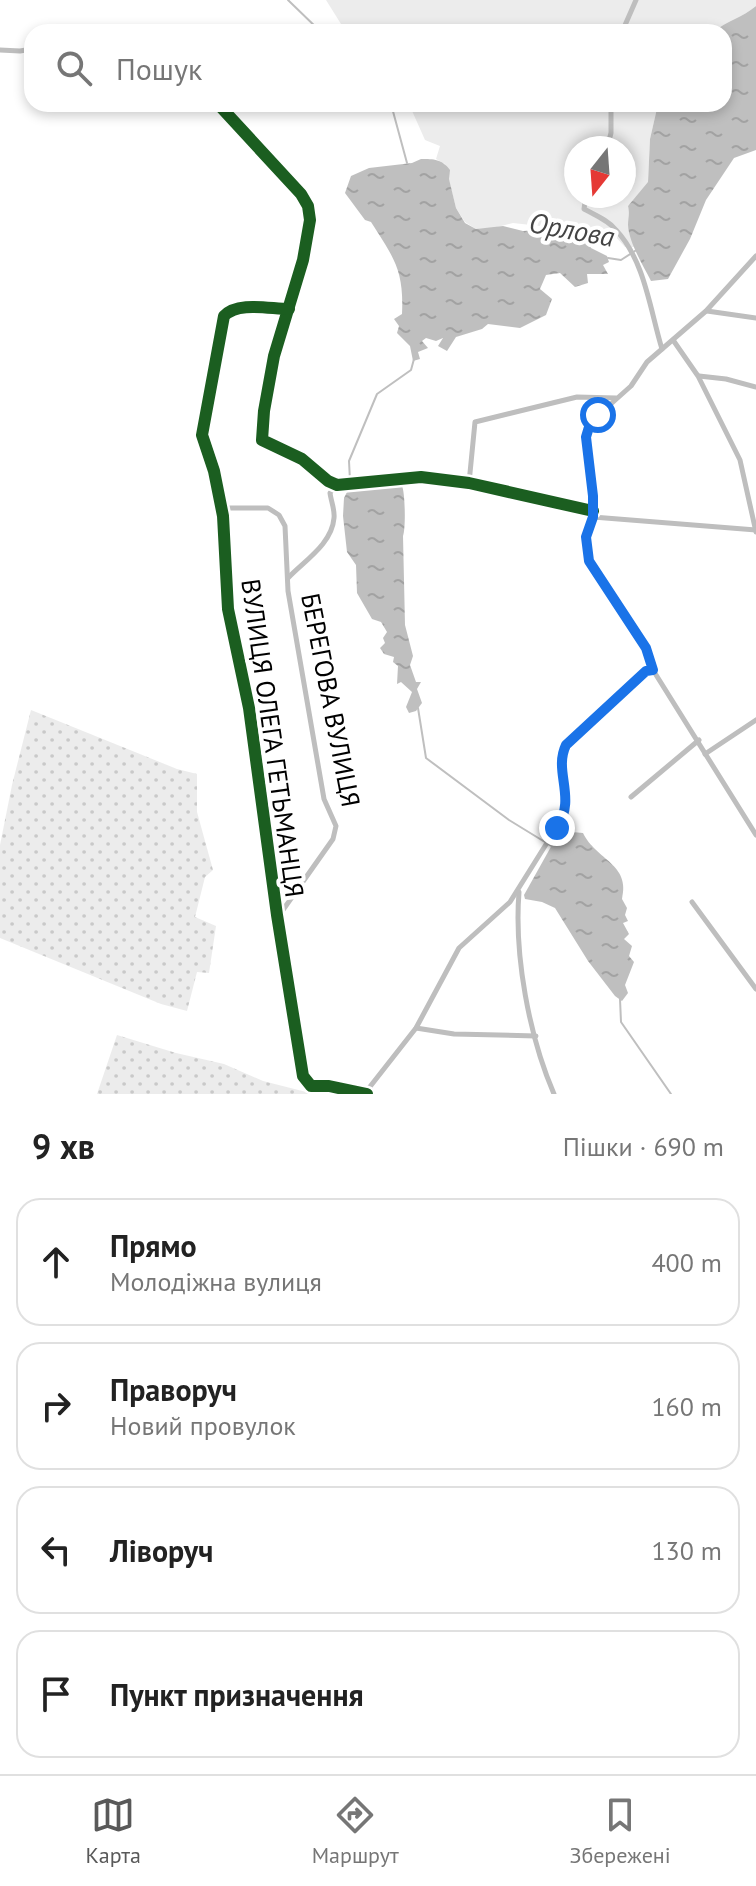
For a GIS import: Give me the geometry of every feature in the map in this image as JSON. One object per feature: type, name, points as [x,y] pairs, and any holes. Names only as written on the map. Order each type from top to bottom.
[{"type":"street","points":[[626,24],[636,0]]},
{"type":"street","points":[[0,50],[24,50]]},
{"type":"street","points":[[225,112],[301,194],[308,206],[310,220],[303,260],[274,356],[261,434],[266,442],[302,459],[337,485]]},
{"type":"street","points":[[609,136],[612,112]]},
{"type":"street","points":[[584,208],[615,229],[630,250],[646,290],[662,349]]},
{"type":"street","points":[[756,256],[706,311],[647,362],[631,386],[594,419],[587,432],[593,514],[586,537],[589,561],[646,648],[653,670],[756,835]]},
{"type":"street","name":"ВУЛИЦЯ ОЛЕГА ГЕТЬМАНЦЯ","points":[[289,309],[239,308],[224,316],[202,427],[203,442],[214,471],[222,508],[228,609],[252,722],[277,918],[303,1076],[311,1086],[319,1085]]},
{"type":"street","points":[[706,311],[756,318]]},
{"type":"street","points":[[287,579],[316,552],[331,528],[334,516],[330,493],[331,488],[337,485],[421,477],[469,483],[593,514],[756,531],[740,460],[698,376],[673,340]]},
{"type":"street","points":[[698,376],[756,387]]},
{"type":"street","points":[[469,483],[475,422],[577,397],[617,398]]},
{"type":"street","name":"БЕРЕГОВА ВУЛИЦЯ","points":[[222,508],[264,508],[274,511],[283,520],[287,579],[321,784],[336,829],[328,848],[277,918]]},
{"type":"street","points":[[287,556],[294,564],[304,564]]},
{"type":"street","points":[[321,1094],[319,1085],[366,1094],[416,1028],[459,948],[519,890],[565,809],[567,796],[562,759],[569,740],[646,671],[653,670]]},
{"type":"street","points":[[705,754],[756,720]]},
{"type":"street","points":[[631,797],[699,740]]},
{"type":"street","points":[[519,890],[517,915],[522,965],[536,1036],[554,1094]]},
{"type":"street","points":[[692,902],[756,989]]},
{"type":"street","points":[[416,1028],[454,1034],[536,1036]]},
{"type":"shaded area","points":[[326,0],[756,0],[756,6],[726,24],[341,24]]},
{"type":"shaded area","points":[[413,112],[656,112],[650,139],[648,183],[636,197],[636,136],[564,136],[564,208],[629,208],[628,224],[635,247],[625,247],[612,233],[604,236],[513,223],[476,229],[465,222],[456,208],[445,164],[436,159],[440,146],[425,140]]},
{"type":"shaded area","points":[[31,710],[177,769],[197,774],[197,812],[213,870],[205,877],[195,917],[216,926],[209,973],[197,972],[187,1011],[161,1004],[0,938],[0,845]]},
{"type":"shaded area","points":[[117,1035],[224,1064],[263,1081],[314,1094],[97,1094]]},
{"type":"water","points":[[756,6],[756,150],[734,158],[706,200],[690,239],[668,279],[651,281],[631,239],[628,208],[636,208],[636,196],[648,182],[650,139],[656,112],[732,112],[732,24],[726,24]]},
{"type":"water","points":[[421,159],[437,160],[450,170],[456,208],[465,223],[476,229],[503,226],[523,231],[538,230],[573,242],[576,235],[591,240],[591,248],[607,256],[609,262],[603,265],[608,274],[587,274],[588,283],[575,287],[560,273],[546,275],[540,289],[552,299],[546,315],[520,328],[488,324],[456,337],[447,351],[438,346],[443,338],[436,341],[426,338],[422,341],[428,348],[418,352],[420,359],[413,361],[410,346],[397,333],[399,326],[394,319],[402,314],[401,286],[396,265],[371,222],[365,220],[345,193],[351,176],[369,168],[412,163]]},
{"type":"water","points":[[374,483],[402,486],[403,490],[405,625],[413,656],[410,665],[416,682],[421,682],[417,689],[422,703],[416,711],[409,713],[406,707],[412,692],[401,682],[397,684],[398,666],[393,662],[394,657],[384,654],[380,648],[385,643],[383,638],[387,632],[381,622],[372,619],[357,593],[356,565],[347,552],[344,498],[348,490]]},
{"type":"water","points":[[562,827],[583,833],[622,878],[622,899],[627,908],[625,915],[628,921],[623,923],[629,934],[624,939],[632,946],[629,956],[634,962],[625,985],[628,993],[622,1001],[588,961],[555,908],[525,899],[524,895]]},
{"type":"waterway","name":"Орлова","points":[[288,0],[313,24]]},
{"type":"waterway","name":"Орлова","points":[[393,112],[407,163]]},
{"type":"waterway","name":"Орлова","points":[[608,258],[621,260],[638,249]]},
{"type":"waterway","points":[[350,481],[349,461],[377,394],[411,370],[414,359]]},
{"type":"waterway","points":[[418,708],[426,758],[509,820],[553,847]]},
{"type":"waterway","points":[[620,999],[621,1022],[671,1094]]},
{"type":"cycle path","points":[[225,112],[301,194],[308,206],[310,220],[303,260],[274,356],[262,440],[302,459],[337,485],[421,477],[469,483],[593,511]]},
{"type":"cycle path","points":[[289,309],[246,307],[224,316],[202,435],[214,471],[223,516],[228,609],[249,708],[303,1076],[311,1086],[329,1086],[367,1094]]},
{"type":"route","points":[[557,828],[567,803],[562,759],[569,740],[646,671],[653,670],[646,648],[589,561],[586,537],[593,517],[593,496],[586,437],[598,415]]}]
